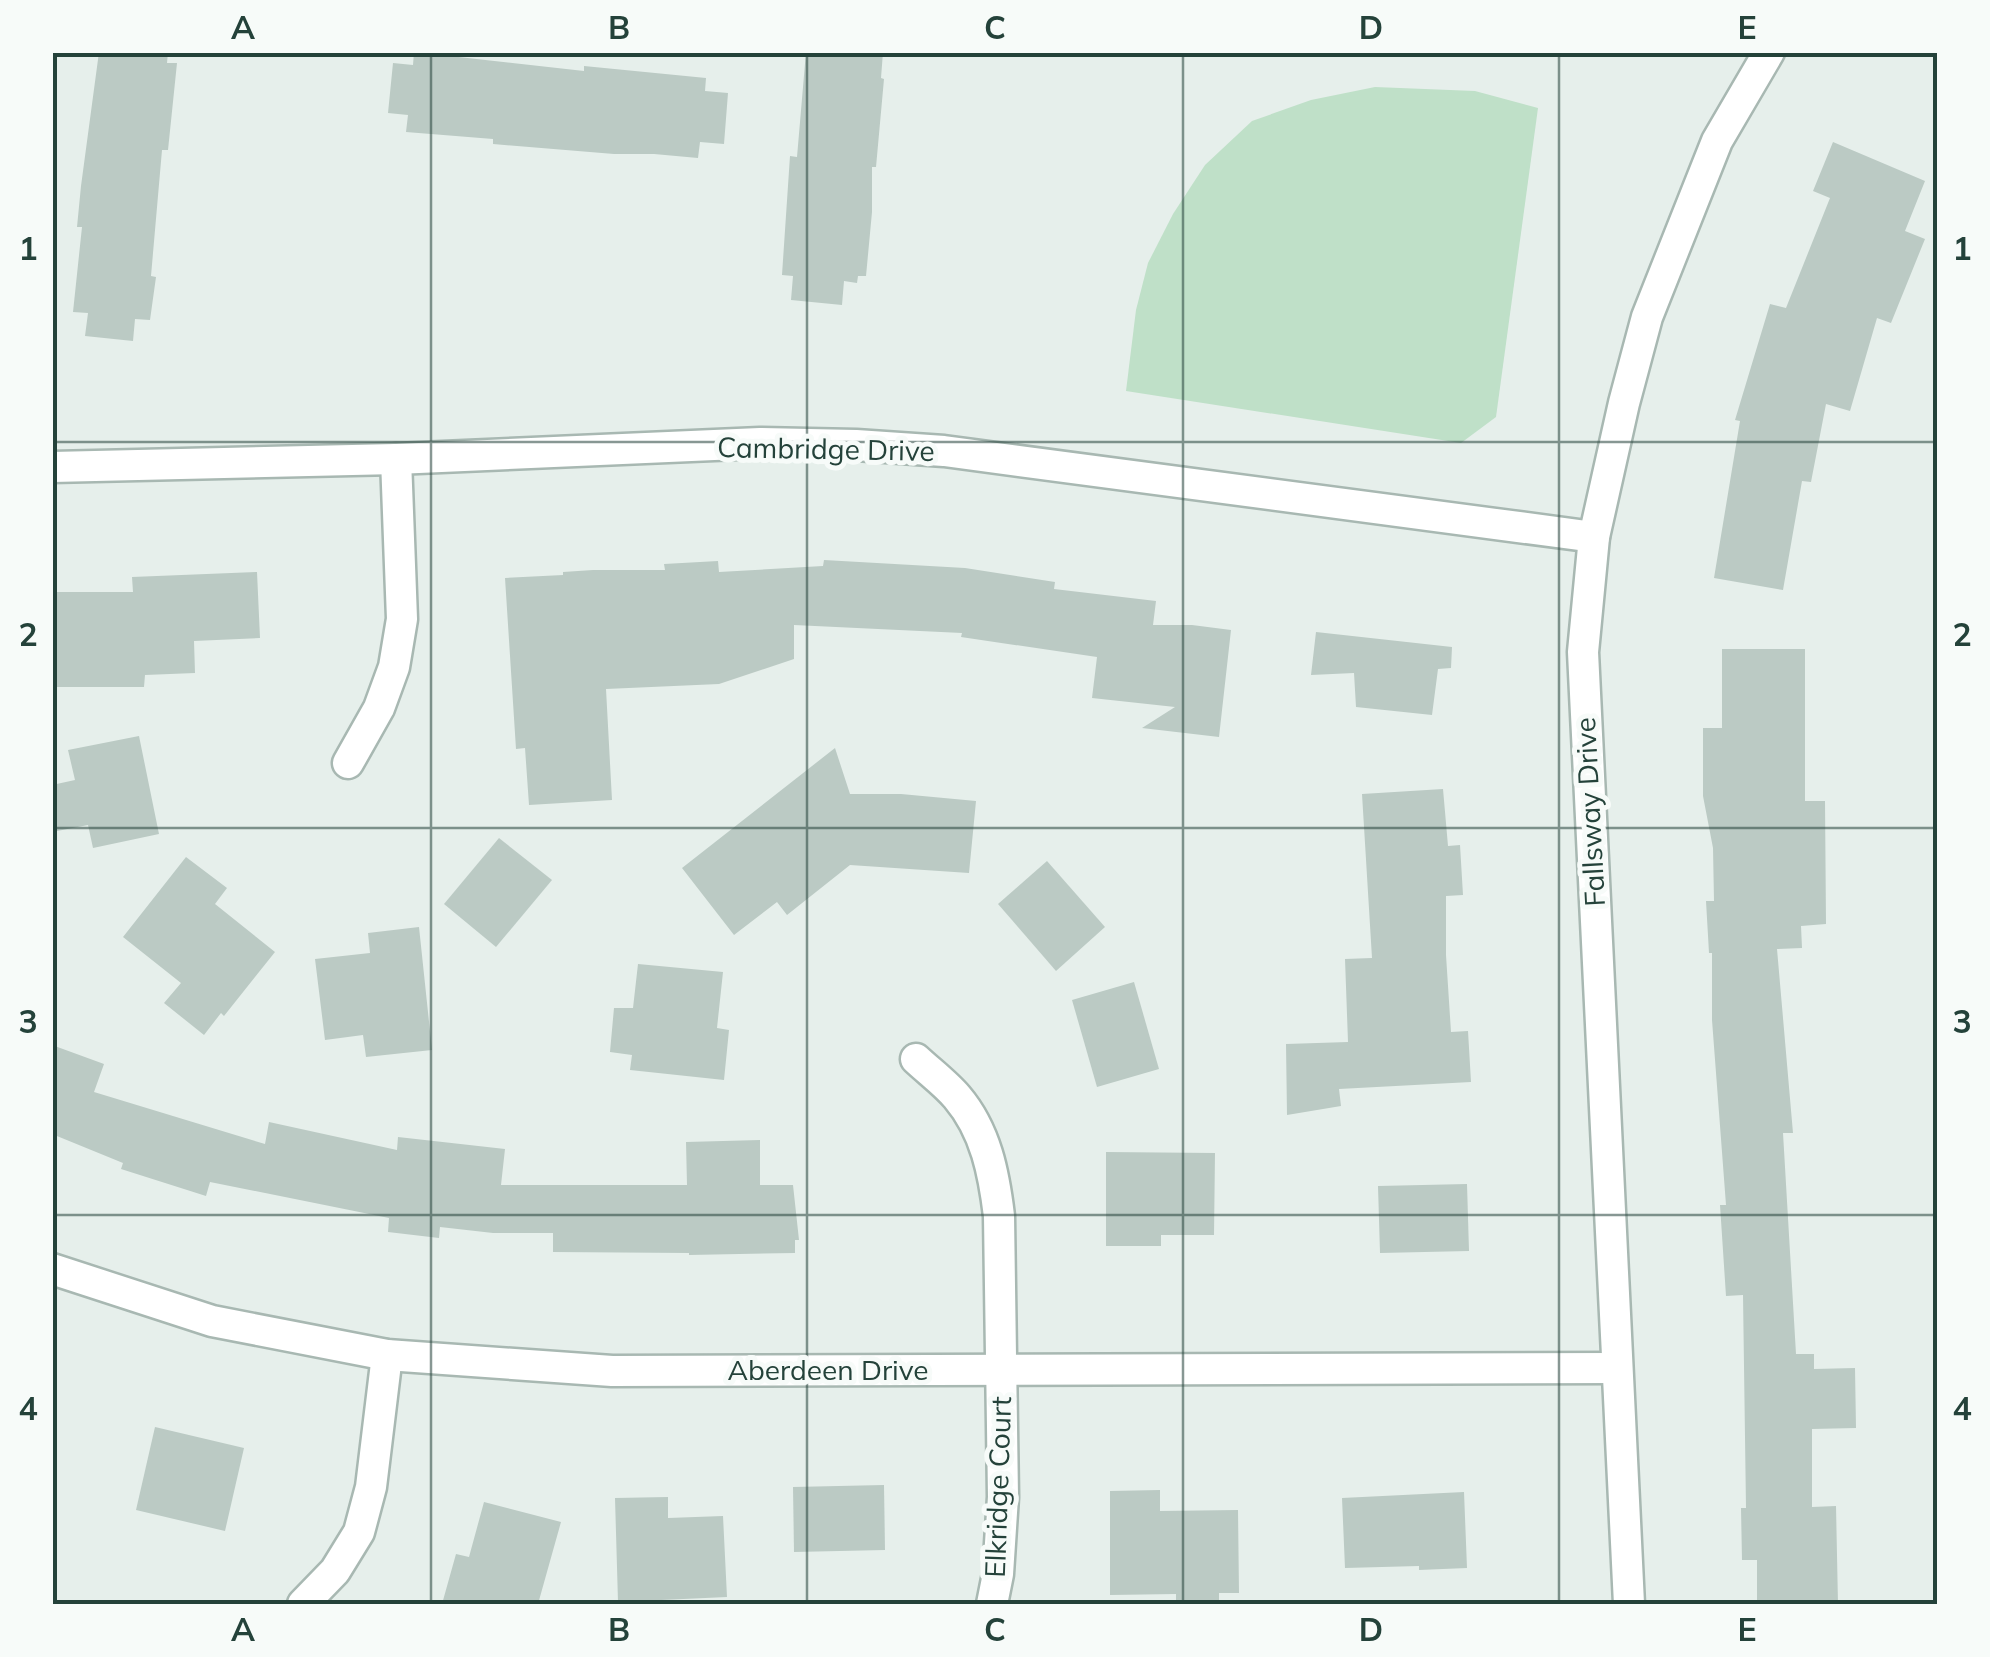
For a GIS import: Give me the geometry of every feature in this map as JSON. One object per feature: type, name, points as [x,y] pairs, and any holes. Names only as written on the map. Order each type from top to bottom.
[{"type":"street","name":"Fallsway Drive","points":[[1629,1604],[1583,652],[1594,537],[1648,317],[1716,141],[1769,52]]},
{"type":"street","name":"Cambridge Drive","points":[[52,467],[396,460],[760,443],[856,445],[944,451],[1594,537]]},
{"type":"street","points":[[348,763],[379,708],[394,667],[402,619],[396,460]]},
{"type":"street","name":"Elkridge Court","points":[[916,1059],[958,1098],[982,1137],[994,1174],[999,1216],[1003,1498],[992,1604]]},
{"type":"street","name":"Aberdeen Drive","points":[[52,1269],[212,1321],[387,1355],[612,1371],[1616,1368]]},
{"type":"street","points":[[303,1604],[336,1570],[358,1532],[371,1486],[387,1355]]},
{"type":"green space","points":[[1375,87],[1475,91],[1538,108],[1496,417],[1461,443],[1126,391],[1136,310],[1148,263],[1173,214],[1205,165],[1252,121],[1311,100]]},
{"type":"building","points":[[99,52],[168,52],[167,63],[177,63],[168,150],[162,150],[150,320],[135,319],[133,341],[85,336],[88,313],[73,312],[82,227],[77,227],[81,186]]},
{"type":"building","points":[[414,52],[584,71],[584,66],[706,78],[705,91],[728,93],[724,144],[700,142],[698,158],[493,144],[493,139],[406,132],[408,115],[388,113],[393,63],[413,65]]},
{"type":"building","points":[[806,52],[883,52],[884,79],[876,167],[872,167],[866,276],[858,276],[857,283],[844,281],[842,305],[791,300],[793,276],[782,275],[790,156],[797,157]]},
{"type":"building","points":[[1833,142],[1925,181],[1905,231],[1925,239],[1891,323],[1877,318],[1850,411],[1826,404],[1811,482],[1802,481],[1783,590],[1714,578],[1740,421],[1735,420],[1770,304],[1786,308],[1830,198],[1813,191]]},
{"type":"building","points":[[824,560],[965,568],[1055,582],[1054,589],[1156,601],[1153,625],[1231,630],[1219,737],[1142,728],[1175,707],[1092,698],[1097,657],[961,637],[962,633],[794,625],[794,659],[719,684],[606,689],[612,800],[529,805],[525,748],[516,749],[505,578],[593,570],[665,570],[664,564],[718,561],[719,572],[823,566]]},
{"type":"building","points":[[257,572],[260,638],[194,641],[195,673],[145,675],[144,687],[52,687],[52,592],[133,592],[132,577]]},
{"type":"building","points":[[1316,632],[1452,647],[1451,668],[1438,669],[1432,715],[1356,707],[1354,673],[1311,675]]},
{"type":"building","points":[[1722,649],[1805,649],[1805,801],[1825,801],[1826,924],[1801,926],[1802,948],[1777,949],[1793,1133],[1783,1133],[1796,1354],[1814,1354],[1814,1369],[1855,1368],[1856,1428],[1812,1429],[1812,1507],[1836,1506],[1838,1604],[1757,1604],[1757,1560],[1742,1560],[1741,1508],[1746,1508],[1743,1295],[1726,1296],[1720,1205],[1726,1205],[1706,901],[1714,901],[1713,848],[1703,796],[1703,728],[1722,728]]},
{"type":"building","points":[[139,736],[159,834],[93,848],[88,825],[52,832],[52,785],[75,780],[68,750]]},
{"type":"building","points":[[835,748],[850,794],[976,801],[969,873],[850,865],[787,915],[777,902],[734,935],[682,868]]},
{"type":"building","points":[[1443,789],[1448,846],[1460,845],[1463,895],[1446,896],[1451,1032],[1468,1031],[1471,1082],[1339,1089],[1341,1106],[1287,1115],[1286,1044],[1348,1042],[1345,959],[1372,958],[1362,794]]},
{"type":"building","points":[[499,838],[552,880],[496,947],[444,904]]},
{"type":"building","points":[[186,857],[227,888],[215,904],[275,952],[204,1035],[164,1003],[181,983],[123,937]]},
{"type":"building","points":[[1047,861],[1105,927],[1056,971],[998,904]]},
{"type":"building","points":[[419,927],[432,1050],[366,1057],[363,1035],[325,1040],[315,959],[370,953],[368,933]]},
{"type":"building","points":[[638,964],[723,972],[717,1028],[729,1030],[724,1080],[630,1070],[632,1055],[610,1052],[614,1008],[633,1008]]},
{"type":"building","points":[[1134,982],[1159,1069],[1097,1087],[1072,1000]]},
{"type":"building","points":[[52,1045],[104,1064],[94,1092],[265,1144],[269,1122],[397,1150],[398,1137],[505,1149],[501,1185],[687,1185],[686,1142],[760,1140],[760,1185],[793,1185],[799,1240],[795,1240],[795,1253],[553,1252],[553,1233],[493,1233],[440,1227],[439,1238],[388,1232],[389,1218],[210,1182],[206,1196],[121,1169],[123,1163],[52,1134]]},
{"type":"building","points":[[1106,1152],[1215,1153],[1214,1235],[1161,1235],[1161,1246],[1106,1246]]},
{"type":"building","points":[[1467,1184],[1469,1251],[1380,1253],[1378,1186]]},
{"type":"building","points":[[155,1427],[244,1448],[225,1531],[136,1510]]},
{"type":"building","points":[[884,1485],[885,1550],[794,1552],[793,1487]]},
{"type":"building","points":[[1160,1490],[1160,1511],[1238,1510],[1239,1593],[1219,1593],[1219,1604],[1176,1604],[1176,1594],[1110,1595],[1110,1491]]},
{"type":"building","points":[[1464,1492],[1467,1568],[1345,1568],[1342,1498]]},
{"type":"building","points":[[668,1497],[668,1518],[723,1516],[727,1597],[618,1602],[615,1498]]},
{"type":"building","points":[[484,1502],[561,1522],[538,1604],[442,1604],[456,1554],[469,1557]]}]
